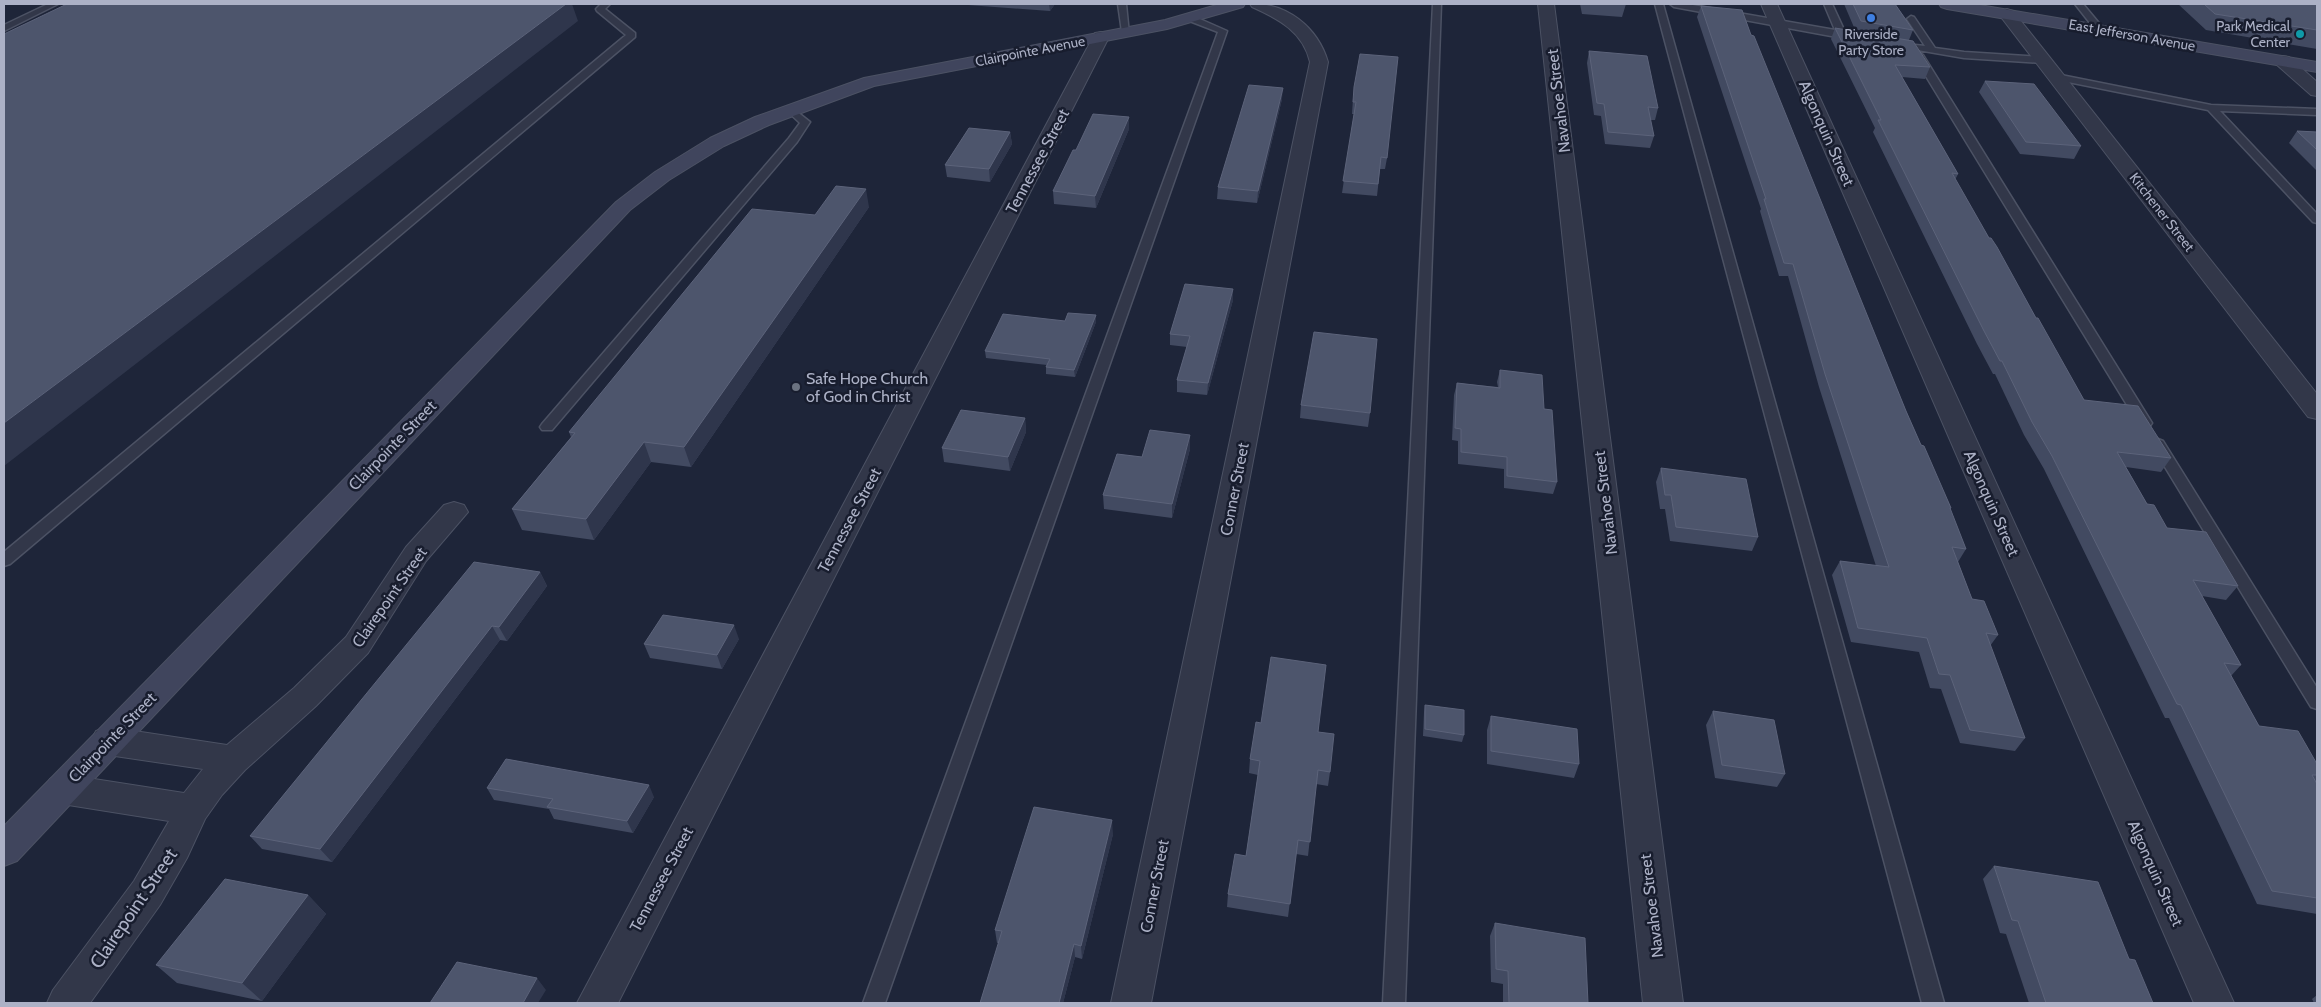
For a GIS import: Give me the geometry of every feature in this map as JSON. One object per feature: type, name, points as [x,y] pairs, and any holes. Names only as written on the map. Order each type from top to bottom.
[{"type":"street","name":"Clairpointe Avenue","points":[[823,97],[899,76],[1190,18],[1237,4]]},
{"type":"street","name":"Conner Street","points":[[1131,1003],[1319,62],[1317,48],[1304,32],[1271,9],[1258,4]]},
{"type":"street","name":"Navahoe Street","points":[[1546,4],[1663,1003]]},
{"type":"street","name":"East Jefferson Avenue","points":[[1947,4],[2317,67]]},
{"type":"street","name":"Algonquin Street","points":[[1773,13],[2214,1003]]},
{"type":"street","name":"Kitchener Street","points":[[2006,14],[2317,410]]},
{"type":"street","name":"Tennessee Street","points":[[597,1003],[1114,34]]},
{"type":"street","points":[[2283,61],[2317,91]]},
{"type":"street","name":"Clairpointe Street","points":[[4,850],[623,206],[662,176],[717,142],[762,120],[823,97]]},
{"type":"street","name":"Clairepoint Street","points":[[67,1003],[147,893],[174,847],[192,809],[233,760],[305,696],[357,645],[416,554],[454,512]]},
{"type":"street","points":[[108,741],[233,760]]},
{"type":"street","points":[[62,789],[192,809]]},
{"type":"lane","points":[[4,28],[54,4]]},
{"type":"lane","points":[[4,560],[632,35],[600,9],[606,4]]},
{"type":"lane","points":[[1114,34],[1122,4]]},
{"type":"lane","points":[[1394,1003],[1437,4]]},
{"type":"lane","points":[[1659,4],[1933,1003]]},
{"type":"lane","points":[[1674,4],[1722,12],[1773,13],[1842,35],[1860,38]]},
{"type":"lane","points":[[1712,4],[1713,7],[1722,12]]},
{"type":"lane","points":[[1828,4],[1842,35]]},
{"type":"lane","points":[[2079,4],[2100,30]]},
{"type":"lane","points":[[874,1003],[1223,31],[1190,18]]},
{"type":"lane","points":[[1911,19],[1933,51]]},
{"type":"lane","points":[[1896,44],[1964,55],[2043,60]]},
{"type":"lane","points":[[1913,47],[2317,702]]},
{"type":"lane","points":[[2056,78],[2211,108],[2317,112]]},
{"type":"lane","points":[[2211,108],[2317,220]]},
{"type":"lane","points":[[547,426],[793,140],[805,122],[791,110]]},
{"type":"building","points":[[67,4],[566,4],[4,423],[4,34]]},
{"type":"building","points":[[1853,4],[1895,4],[1913,30],[1861,21]]},
{"type":"building","points":[[2204,4],[2317,4],[2317,30],[2215,14]]},
{"type":"building","points":[[1701,6],[1742,10],[1751,35],[1754,36],[1906,411],[1921,445],[1924,446],[1951,508],[1966,549],[1952,547],[1972,599],[1984,601],[1998,635],[1986,633],[2025,738],[1970,730],[1950,675],[1939,674],[1927,638],[1858,628],[1840,561],[1889,567],[1825,374],[1793,264],[1784,263],[1764,199],[1766,199]]},
{"type":"building","points":[[1835,28],[1913,41],[1930,67],[1895,65],[1958,174],[1952,173],[1989,238],[1997,247],[2084,400],[2138,406],[2171,458],[2117,452],[2147,504],[2154,505],[2167,528],[2206,532],[2238,586],[2193,580],[2241,665],[2224,663],[2259,726],[2298,731],[2317,764],[2317,775],[2312,775],[2317,784],[2317,898],[2272,891],[2181,705],[2177,704],[2052,456],[1984,331],[1878,120],[1881,120]]},
{"type":"building","points":[[1589,51],[1647,56],[1658,108],[1648,107],[1654,136],[1608,132],[1604,104],[1597,103]]},
{"type":"building","points":[[1360,54],[1398,57],[1387,158],[1381,157],[1378,184],[1343,181],[1356,102],[1353,102],[1354,87]]},
{"type":"building","points":[[1985,81],[2034,84],[2081,146],[2026,142]]},
{"type":"building","points":[[1249,85],[1283,88],[1258,191],[1218,187]]},
{"type":"building","points":[[1093,114],[1129,117],[1095,196],[1053,191],[1073,150],[1076,150]]},
{"type":"building","points":[[969,128],[1010,132],[989,169],[945,165]]},
{"type":"building","points":[[2297,131],[2317,132],[2317,150]]},
{"type":"building","points":[[836,186],[866,189],[684,447],[644,442],[586,519],[512,509],[575,433],[569,432],[752,209],[815,215]]},
{"type":"building","points":[[1185,284],[1233,289],[1208,383],[1177,380],[1190,336],[1170,334]]},
{"type":"building","points":[[1068,313],[1096,315],[1074,370],[1046,367],[1050,359],[985,351],[1003,314],[1065,321]]},
{"type":"building","points":[[1314,332],[1377,339],[1370,413],[1301,405]]},
{"type":"building","points":[[1500,370],[1542,375],[1544,409],[1552,410],[1557,482],[1507,476],[1507,457],[1461,452],[1461,429],[1455,428],[1457,383],[1500,388]]},
{"type":"building","points":[[961,410],[1025,418],[1008,457],[942,448]]},
{"type":"building","points":[[1150,430],[1190,435],[1172,504],[1103,495],[1117,454],[1142,457]]},
{"type":"building","points":[[1661,468],[1746,479],[1758,537],[1676,527],[1671,495],[1665,495]]},
{"type":"building","points":[[474,562],[540,572],[499,627],[492,626],[320,849],[250,836]]},
{"type":"building","points":[[663,615],[734,625],[717,655],[644,644]]},
{"type":"building","points":[[1271,657],[1326,665],[1318,732],[1334,734],[1330,772],[1318,770],[1310,842],[1298,840],[1290,904],[1228,894],[1235,854],[1246,856],[1260,761],[1250,759],[1256,722],[1261,723]]},
{"type":"building","points":[[1425,705],[1464,710],[1464,735],[1425,729]]},
{"type":"building","points":[[1713,711],[1774,720],[1785,774],[1722,765]]},
{"type":"building","points":[[1491,716],[1577,729],[1579,764],[1491,751]]},
{"type":"building","points":[[506,759],[649,785],[627,821],[547,807],[553,799],[487,788]]},
{"type":"building","points":[[1034,807],[1112,820],[1081,946],[1074,944],[1059,1003],[980,1003],[1002,931],[995,930]]},
{"type":"building","points":[[1994,866],[2098,882],[2129,959],[2135,960],[2153,1003],[2046,1003],[2018,921],[2012,920]]},
{"type":"building","points":[[225,879],[308,895],[242,983],[156,965]]},
{"type":"building","points":[[1495,923],[1585,938],[1588,1003],[1509,1003],[1508,971],[1496,969]]},
{"type":"building","points":[[457,962],[537,978],[523,1003],[430,1003]]},
{"type":"place","name":"Riverside Party Store","points":[[1871,18]]},
{"type":"place","name":"Park Medical Center","points":[[2300,34]]},
{"type":"place","name":"Safe Hope Church of God in Christ","points":[[796,387]]}]
